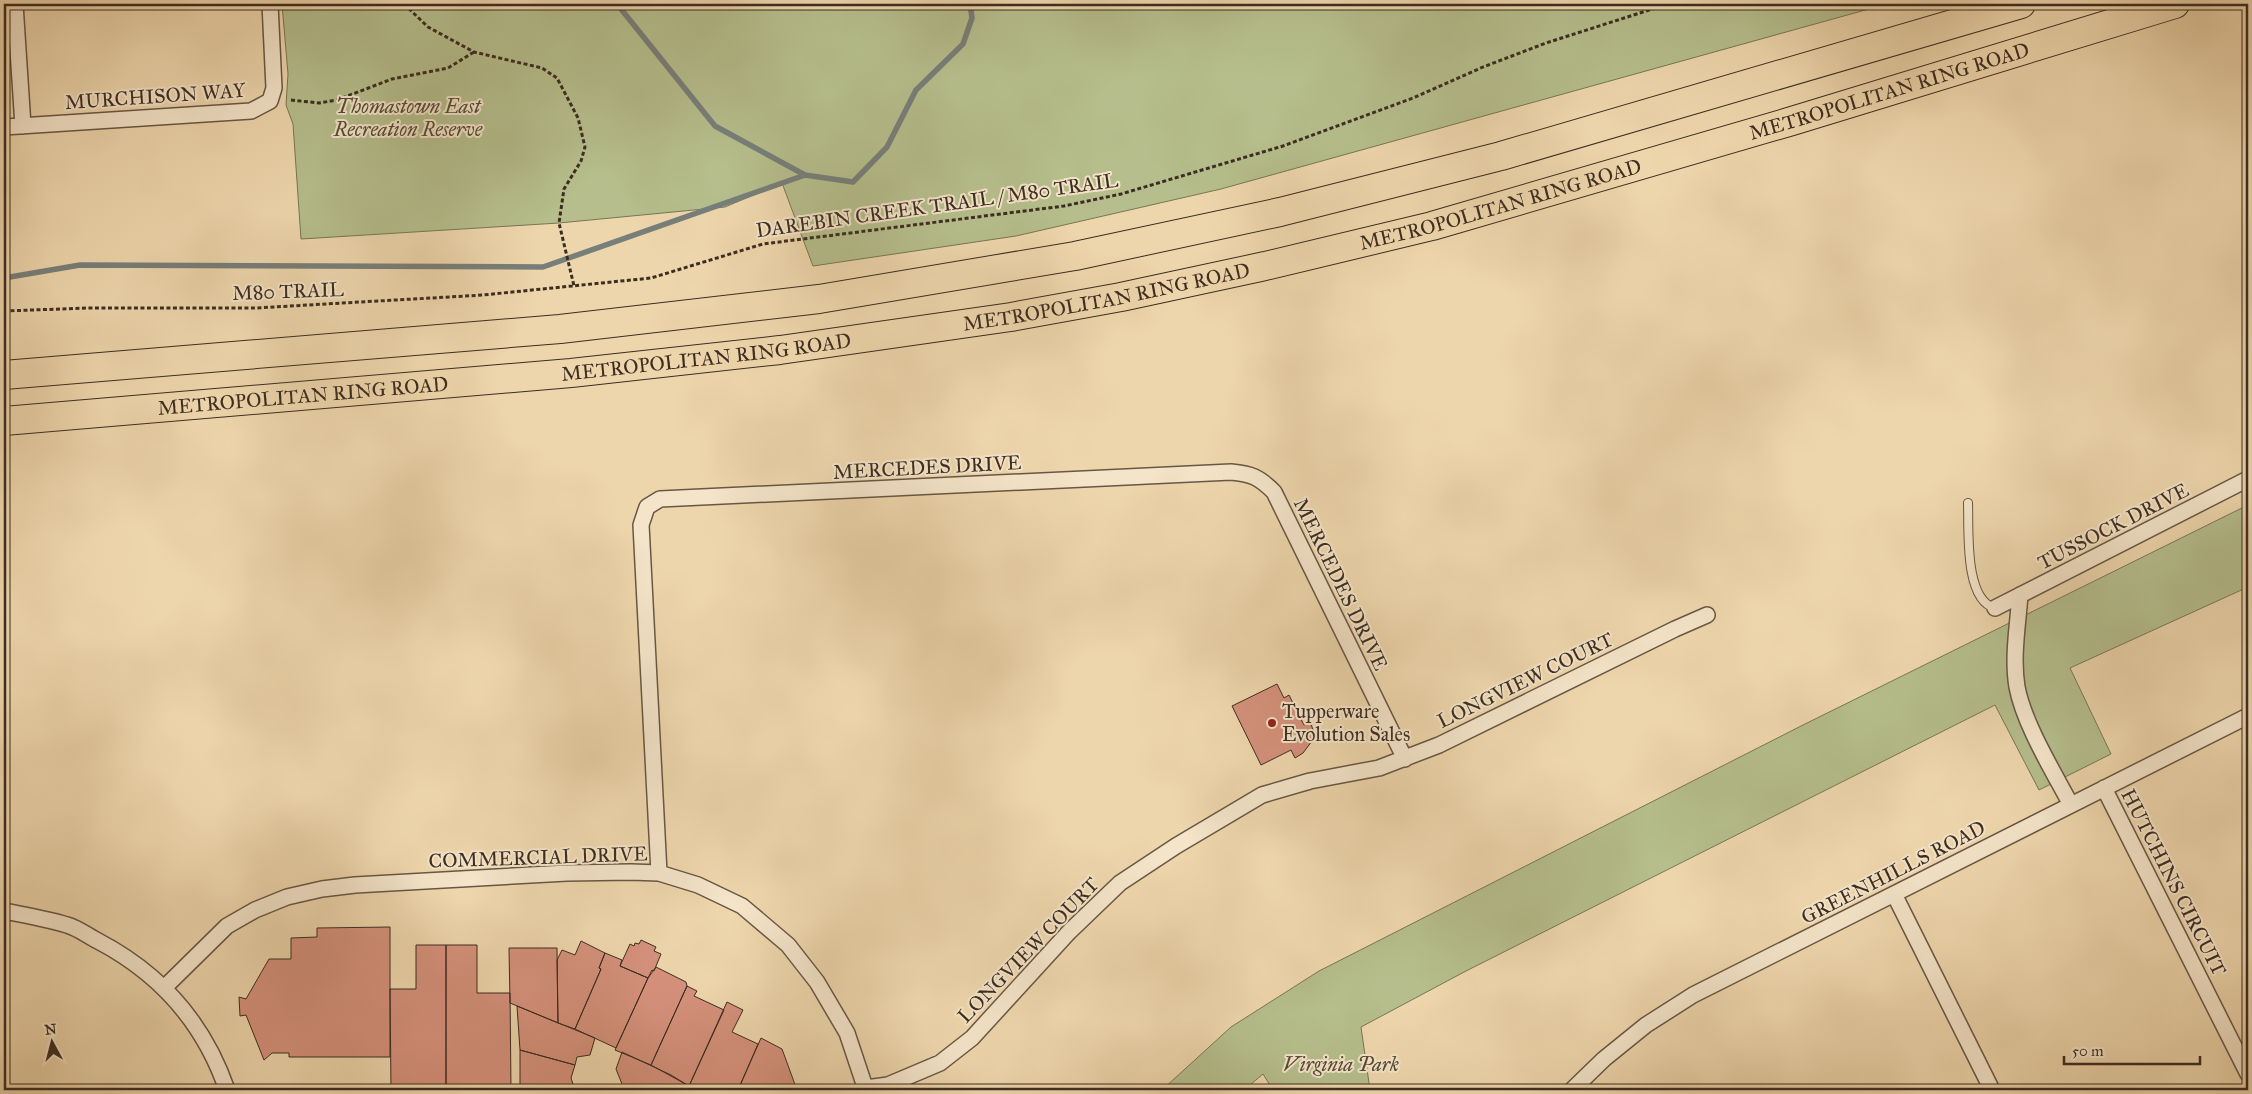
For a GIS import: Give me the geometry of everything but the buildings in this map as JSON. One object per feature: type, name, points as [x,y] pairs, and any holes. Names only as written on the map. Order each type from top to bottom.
[{"type":"highway","points":[[4,375],[560,329],[819,299],[1075,256],[1280,212],[1501,156],[2021,4]]},
{"type":"highway","name":"METROPOLITAN RING ROAD","points":[[4,421],[570,373],[780,350],[1011,317],[1121,297],[1265,266],[1432,226],[1792,121],[2175,4]]},
{"type":"street","points":[[15,4],[23,126]]},
{"type":"street","name":"MURCHISON WAY","points":[[4,127],[251,111],[270,102],[274,88],[270,4]]},
{"type":"street","name":"MERCEDES DRIVE","points":[[659,873],[641,526],[648,507],[660,500],[1231,472],[1247,474],[1261,479],[1274,492],[1405,759]]},
{"type":"street","name":"TUSSOCK DRIVE","points":[[1995,608],[2248,479]]},
{"type":"street","points":[[2020,595],[2016,668],[2017,687],[2026,715],[2071,805]]},
{"type":"street","name":"LONGVIEW COURT","points":[[866,1089],[888,1085],[940,1063],[972,1038],[1069,932],[1120,883],[1176,846],[1262,795],[1310,781],[1379,768],[1405,759],[1439,745],[1707,615]]},
{"type":"street","name":"GREENHILLS ROAD","points":[[1572,1090],[1604,1059],[1646,1025],[1693,995],[2248,716]]},
{"type":"street","name":"HUTCHINS CIRCUIT","points":[[2104,788],[2248,1074]]},
{"type":"street","name":"COMMERCIAL DRIVE","points":[[165,987],[227,926],[255,910],[287,897],[322,889],[355,885],[567,873],[659,873],[698,885],[742,906],[788,945],[817,982],[847,1033],[866,1089]]},
{"type":"street","points":[[1894,894],[1992,1090]]},
{"type":"street","points":[[4,911],[69,925],[116,950],[165,987],[190,1018],[218,1064],[227,1090]]},
{"type":"lane","points":[[1968,503],[1973,583],[1986,606],[1995,608]]},
{"type":"path","points":[[404,4],[428,27],[474,52],[542,68],[557,78],[578,118],[585,147],[581,161],[564,189],[559,223],[574,286]]},
{"type":"path","name":"DAREBIN CREEK TRAIL / M80 TRAIL","points":[[574,286],[652,278],[763,244],[1064,206],[1120,194],[1274,148],[1341,125],[1546,43],[1668,4]]},
{"type":"path","points":[[291,100],[319,103],[337,100],[392,79],[448,68],[474,52]]},
{"type":"path","name":"M80 TRAIL","points":[[4,311],[88,308],[256,308],[483,295],[574,286]]},
{"type":"green space","name":"Thomastown East Recreation Reserve","points":[[282,4],[1887,4],[1221,189],[1016,236],[813,266],[782,183],[725,207],[559,223],[301,239],[293,124],[286,105],[288,74]]},
{"type":"green space","name":"Virginia Park","points":[[2248,505],[2248,587],[2070,668],[2111,754],[2039,790],[1995,705],[1466,971],[1361,1027],[1370,1090],[1273,1090],[1263,1074],[1244,1090],[1162,1090],[1231,1027],[1319,971],[1805,724]]},
{"type":"waterway","points":[[617,4],[715,126],[805,175],[853,182],[887,147],[916,90],[963,44],[972,18],[970,4]]},
{"type":"waterway","points":[[4,278],[80,265],[543,267],[805,175]]},
{"type":"place","name":"Tupperware Evolution Sales","points":[[1272,723]]}]
